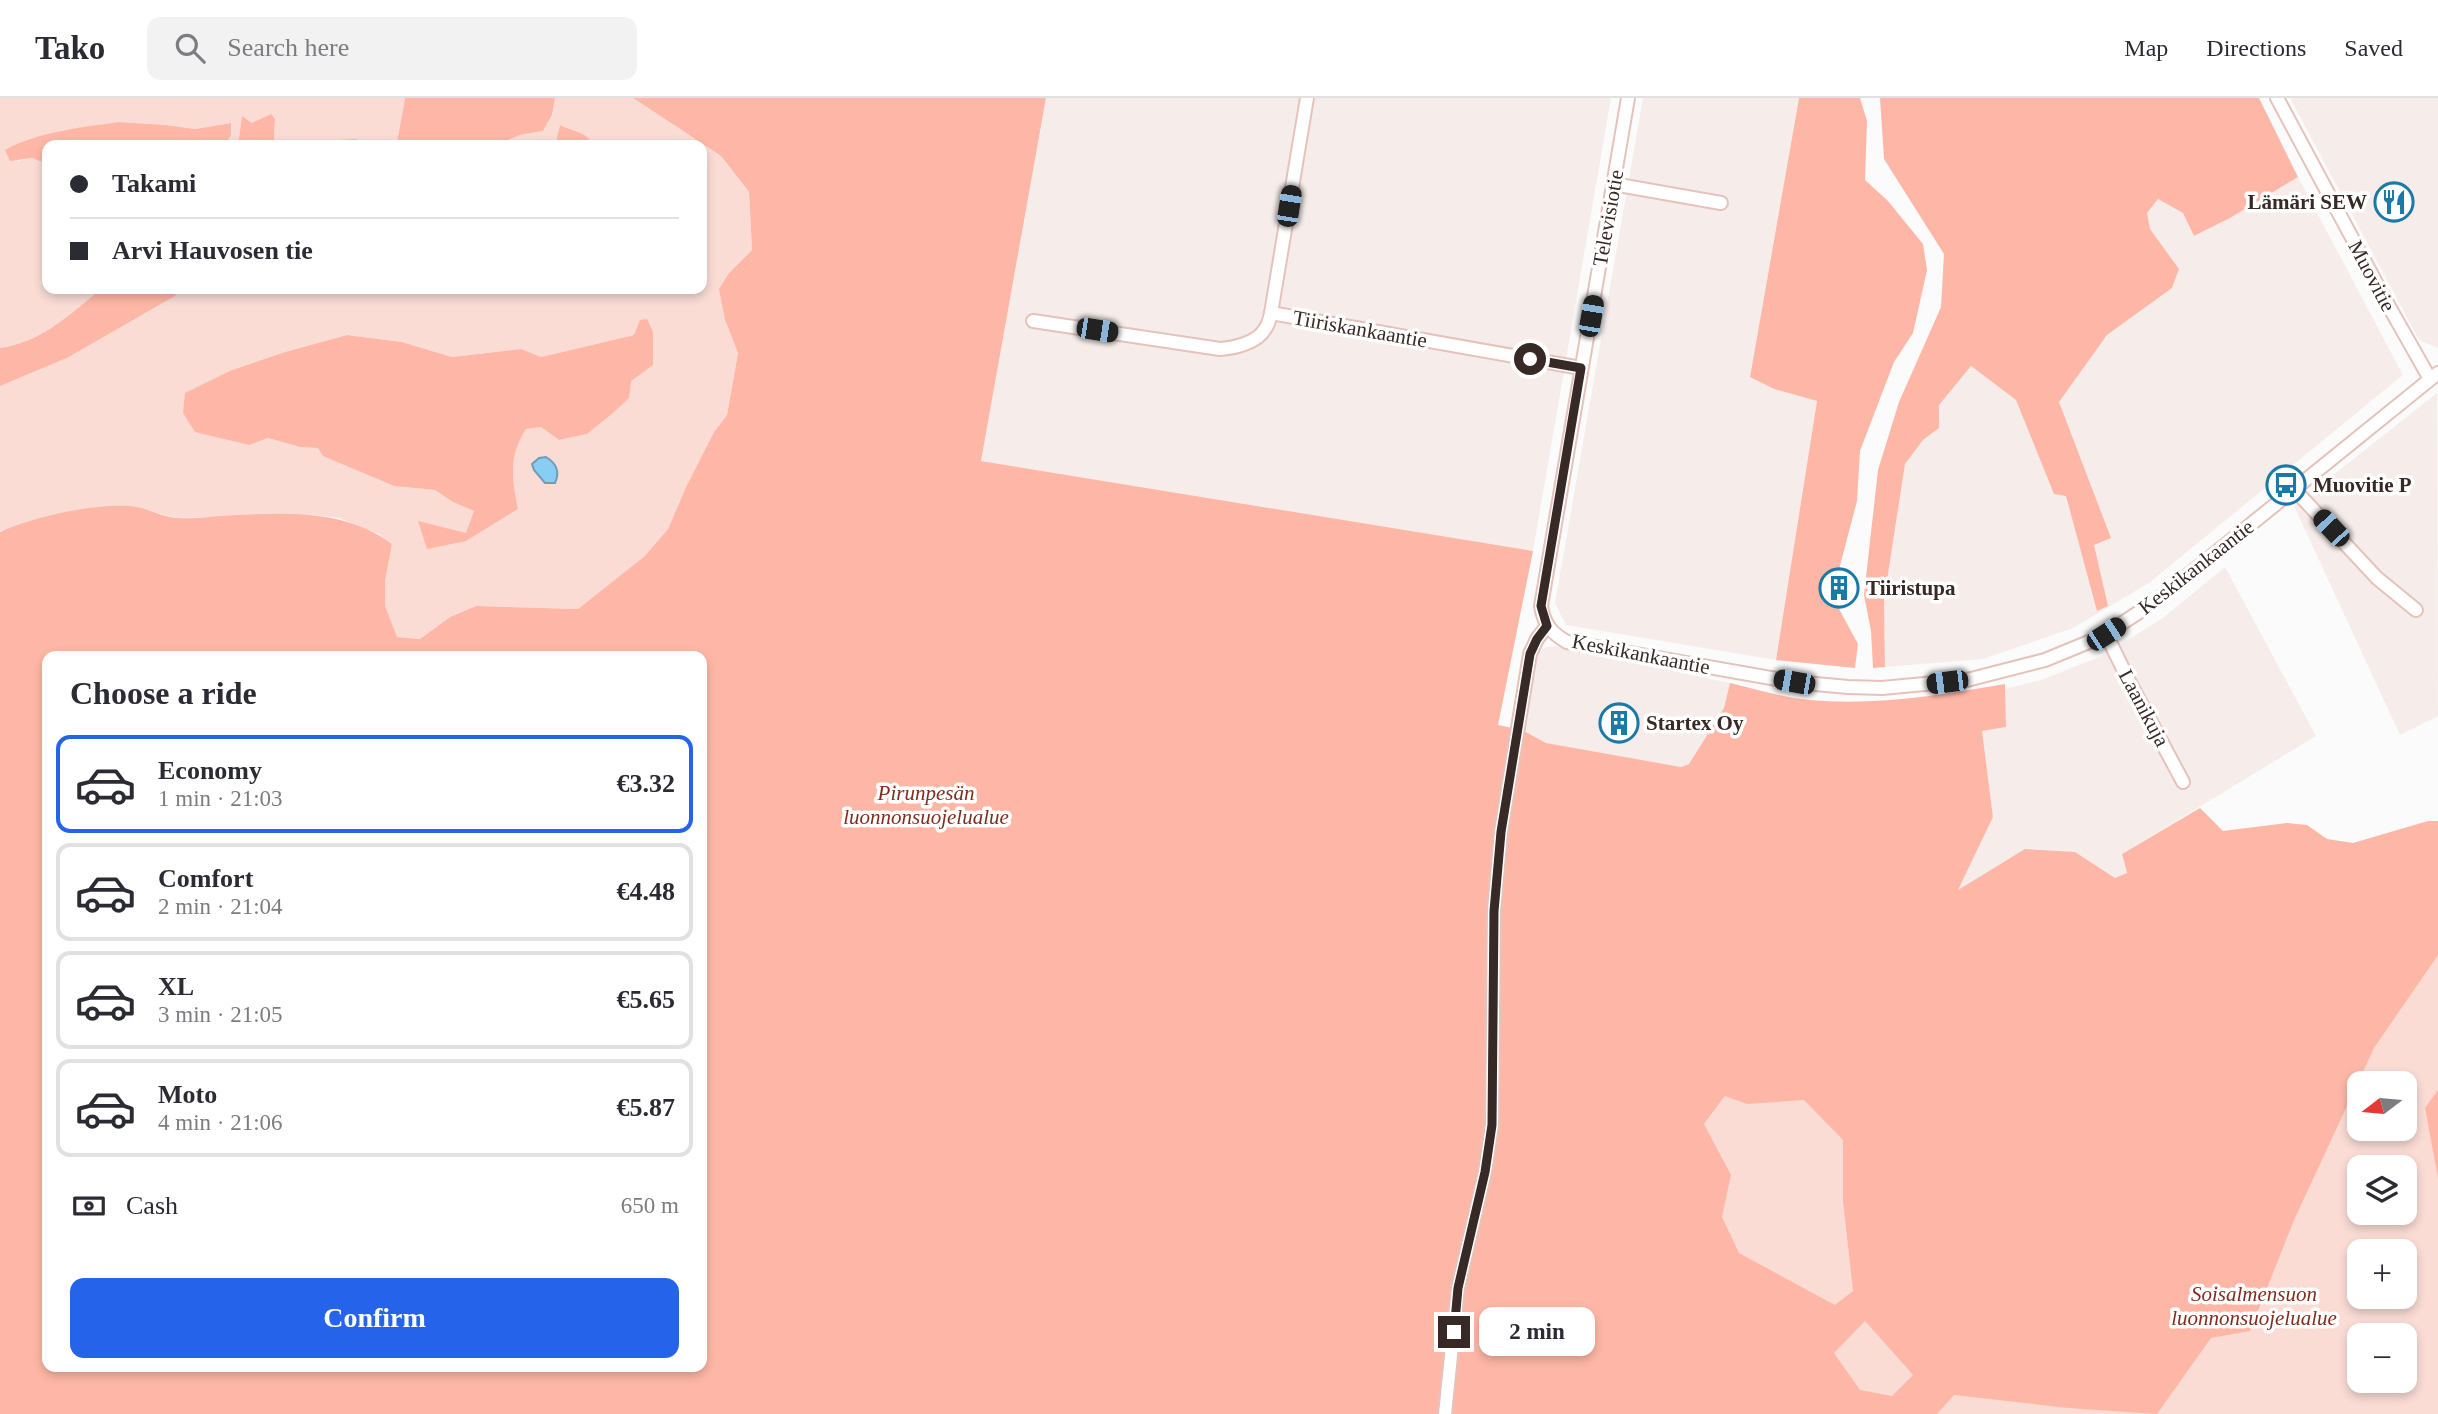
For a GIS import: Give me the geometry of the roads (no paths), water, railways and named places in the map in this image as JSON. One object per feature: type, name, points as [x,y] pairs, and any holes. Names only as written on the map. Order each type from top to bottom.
[{"type":"street","name":"Tiiriskankaantie","points":[[1307,98],[1271,313],[1581,368]]},
{"type":"street","name":"Televisiotie","points":[[1547,626],[1541,606],[1628,98]]},
{"type":"street","name":"Muovitie","points":[[2277,98],[2386,303],[2434,376]]},
{"type":"street","points":[[1613,184],[1721,203]]},
{"type":"street","points":[[1033,321],[1220,349],[1233,348],[1265,331],[1271,313]]},
{"type":"street","name":"Keskikankaantie","points":[[1547,626],[1554,635],[1567,642],[1794,682],[1882,688],[1968,680],[2008,671],[2045,660],[2106,634],[2156,601],[2434,376]]},
{"type":"street","points":[[2294,489],[2378,578],[2416,610]]},
{"type":"street","points":[[1446,1414],[1460,1279],[1485,1172],[1492,1125],[1494,911],[1501,832],[1530,654],[1547,626]]},
{"type":"street","name":"Laanikuja","points":[[2106,634],[2183,782]]},
{"type":"water","points":[[546,457],[556,468],[555,483],[545,483],[534,470],[532,464],[539,458]]},
{"type":"place","name":"Lämäri SEW","points":[[2394,202]]},
{"type":"place","name":"Muovitie P","points":[[2286,485]]},
{"type":"place","name":"Tiiristupa","points":[[1839,588]]},
{"type":"place","name":"Startex Oy","points":[[1619,723]]},
{"type":"park label","name":"Pirunpesän luonnonsuojelualue","points":[[926,805]]},
{"type":"park label","name":"Soisalmensuon luonnonsuojelualue","points":[[2254,1306]]}]
